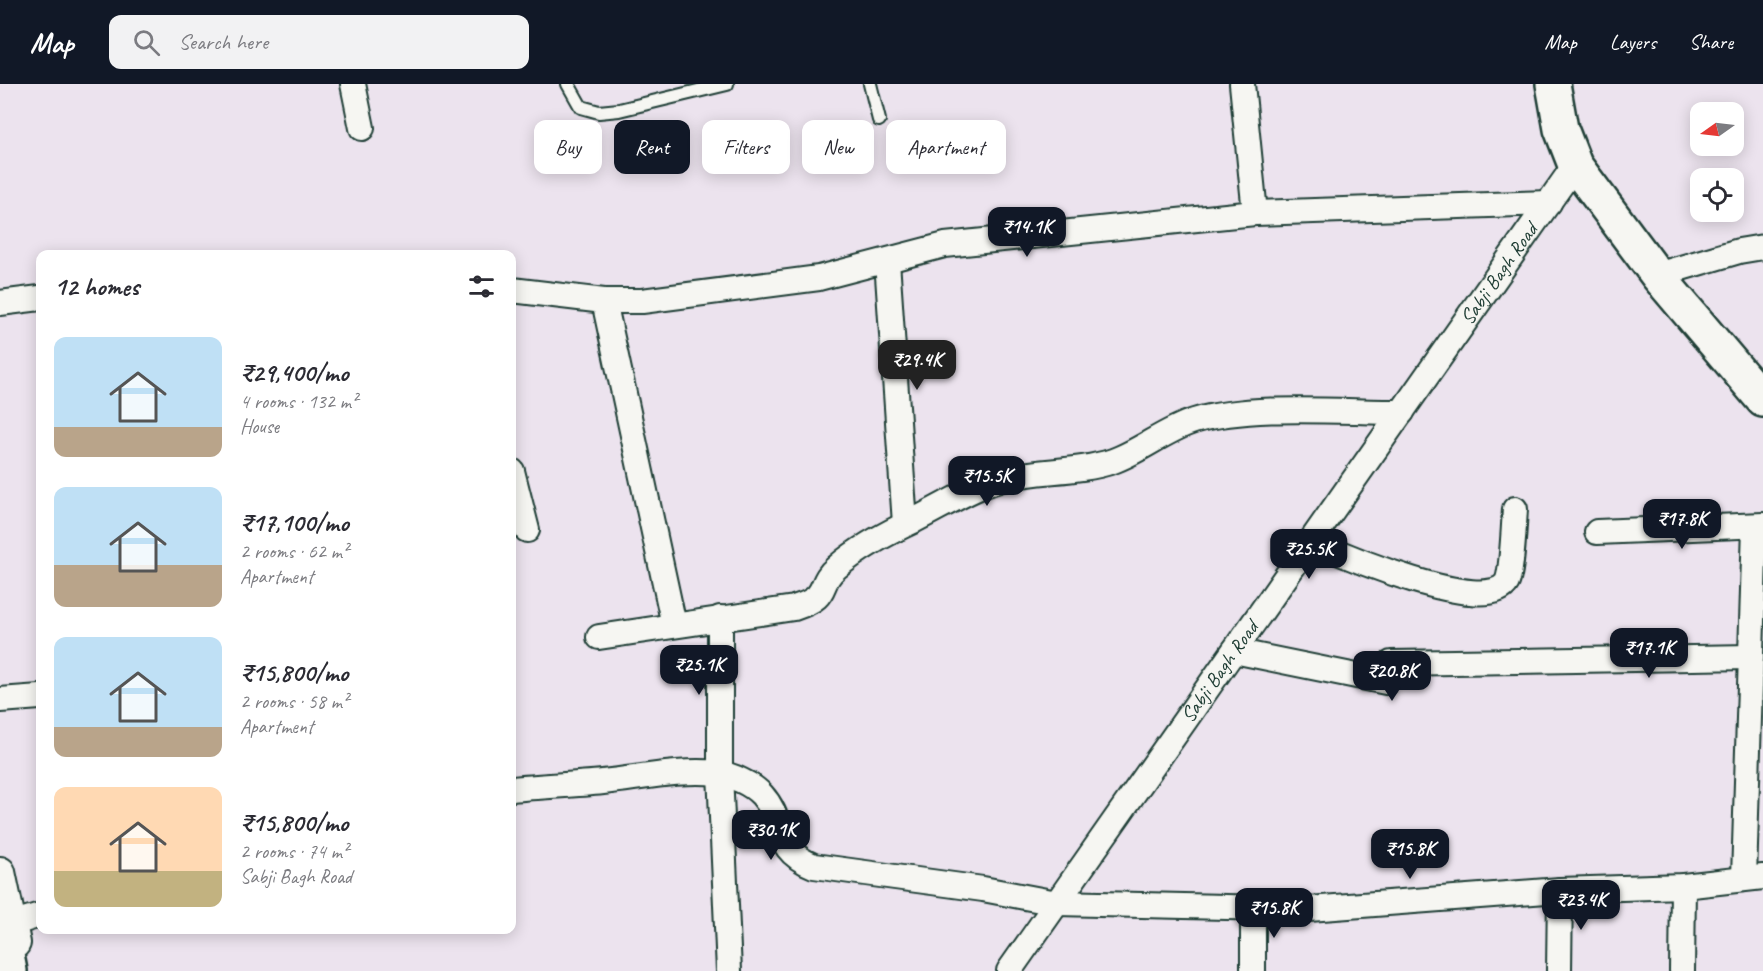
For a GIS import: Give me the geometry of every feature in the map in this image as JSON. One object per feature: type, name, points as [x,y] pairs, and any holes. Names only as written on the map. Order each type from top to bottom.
[{"type":"main road","points":[[1553,84],[1561,129],[1575,165],[1657,275],[1763,400]]},
{"type":"main road","points":[[5,922],[10,971]]},
{"type":"street","points":[[353,84],[362,128]]},
{"type":"street","points":[[1242,84],[1255,213]]},
{"type":"street","name":"Sabji Bagh Road","points":[[1009,971],[1575,165]]},
{"type":"street","points":[[516,290],[604,301],[653,300],[819,278],[945,245],[1255,213],[1549,203]]},
{"type":"street","points":[[1657,275],[1739,251],[1763,247]]},
{"type":"street","points":[[887,261],[905,524]]},
{"type":"street","points":[[0,303],[36,298]]},
{"type":"street","points":[[604,301],[674,625]]},
{"type":"street","points":[[599,637],[794,608],[810,603],[819,597],[835,569],[905,524],[993,482],[1114,461],[1170,431],[1216,416],[1250,412],[1402,412]]},
{"type":"street","points":[[516,487],[527,530]]},
{"type":"street","points":[[1311,541],[1398,576],[1482,594],[1499,591],[1508,581],[1515,509]]},
{"type":"street","points":[[516,789],[688,772],[720,773],[745,783],[761,795],[772,812],[783,842],[796,859],[814,866],[983,889],[1057,903],[1309,909],[1560,890],[1683,886],[1753,878],[1751,657],[1759,526],[1597,532]]},
{"type":"street","points":[[720,618],[720,773],[729,971]]},
{"type":"street","points":[[1234,651],[1386,682],[1391,663],[1751,657]]},
{"type":"street","points":[[0,700],[36,697]]},
{"type":"street","points":[[0,872],[5,922],[21,971]]},
{"type":"street","points":[[1682,971],[1683,886]]},
{"type":"street","points":[[1559,971],[1560,890]]},
{"type":"street","points":[[1253,907],[1253,971]]},
{"type":"street","points":[[5,922],[36,916]]},
{"type":"lane","points":[[568,84],[581,107],[599,112],[619,110],[727,84]]},
{"type":"lane","points":[[870,84],[879,120]]}]
